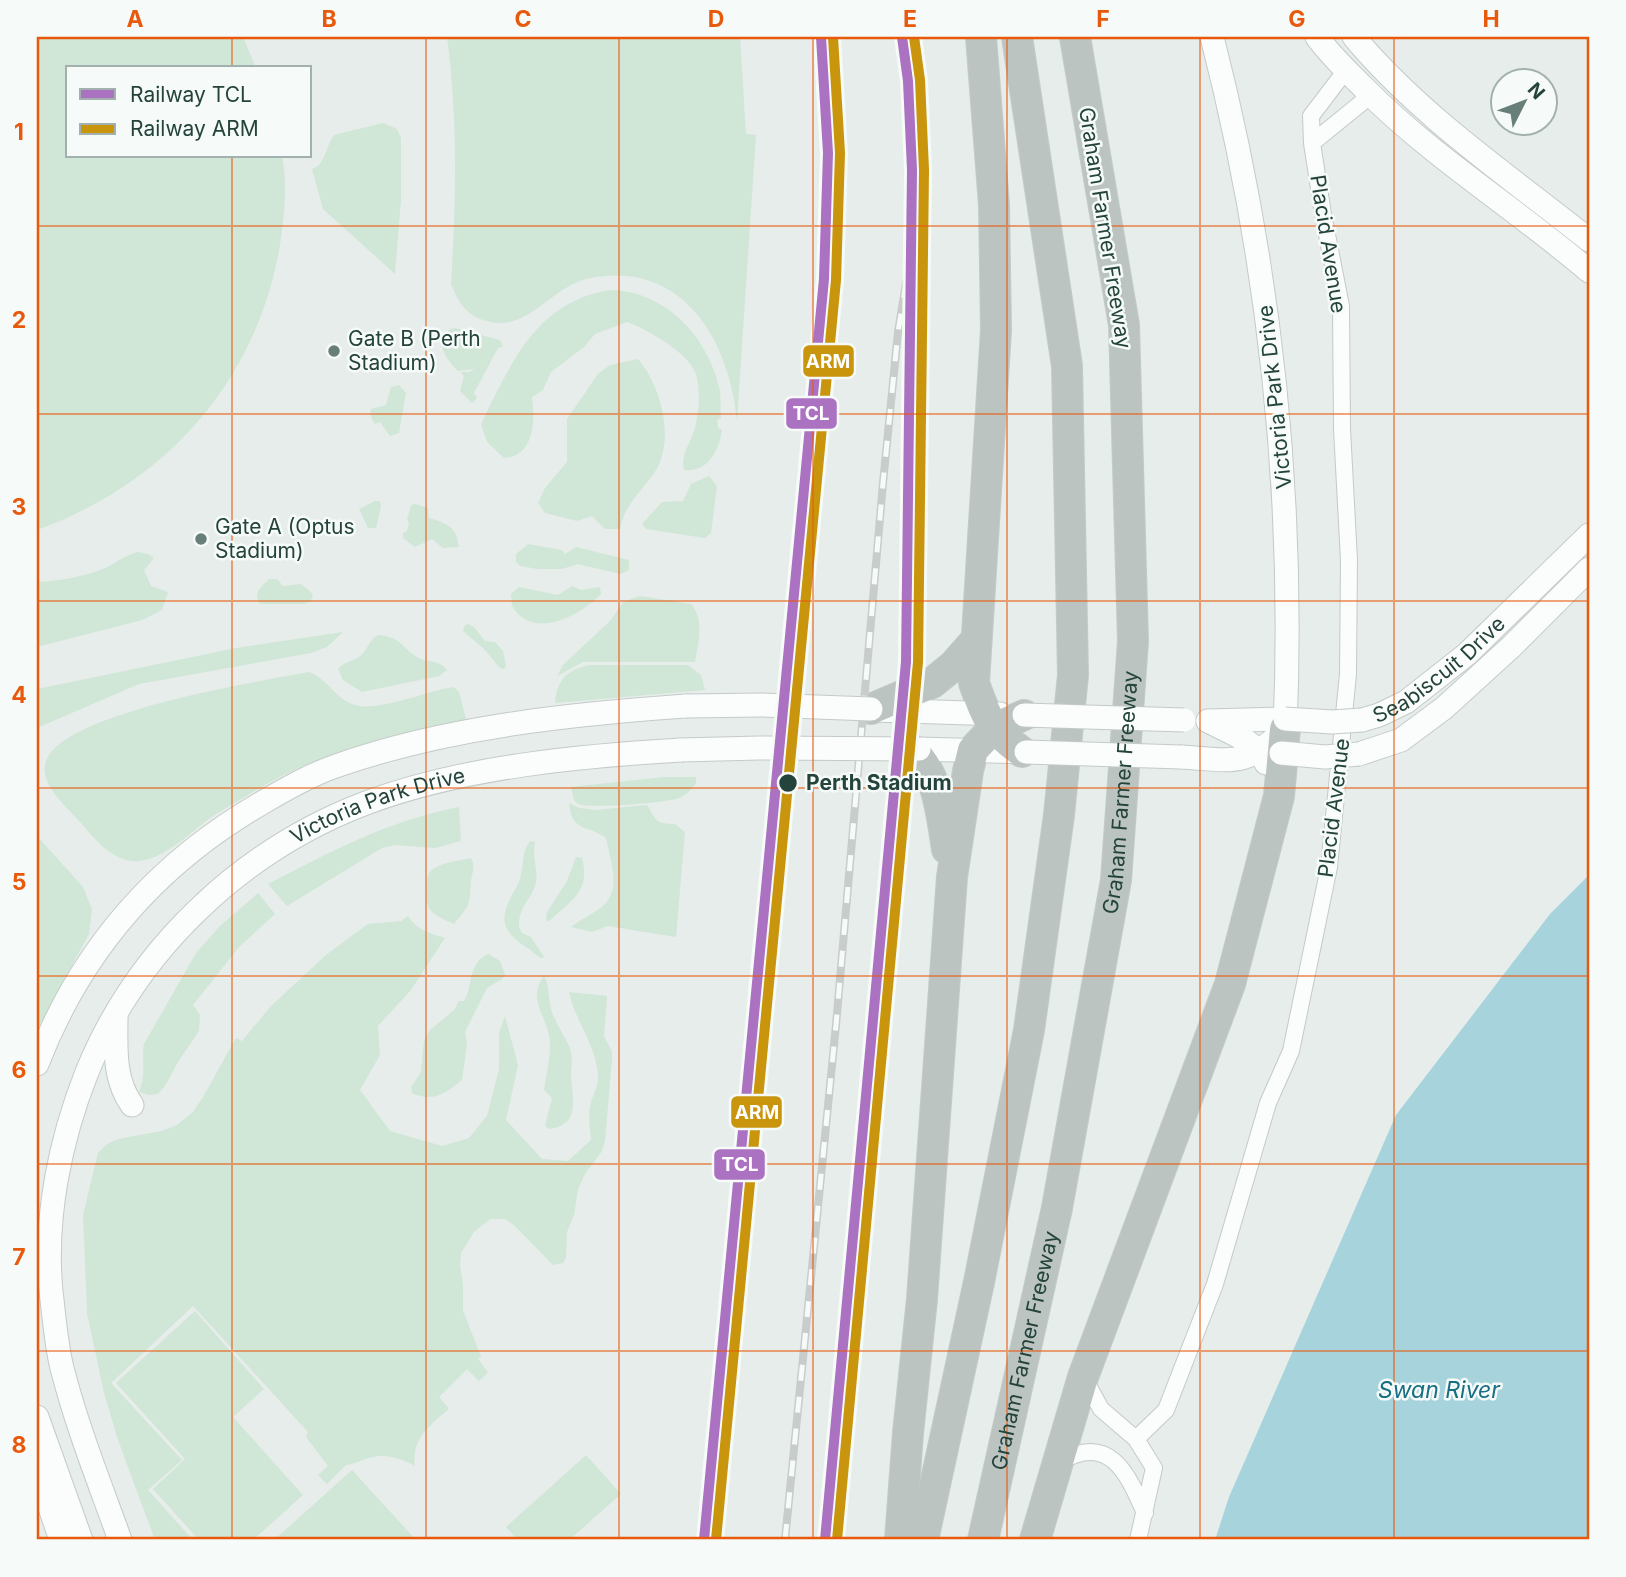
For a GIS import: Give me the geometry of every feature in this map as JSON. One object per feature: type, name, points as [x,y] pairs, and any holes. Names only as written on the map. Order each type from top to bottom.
[{"type":"highway","points":[[981,37],[994,205],[996,330],[974,683],[989,721],[1022,752]]},
{"type":"highway","points":[[923,1540],[979,1282],[1029,1030],[1059,815],[1073,675],[1067,366],[1017,37]]},
{"type":"highway","name":"Graham Farmer Freeway","points":[[983,1540],[1057,1208],[1116,880],[1133,641],[1124,325],[1075,37]]},
{"type":"highway","points":[[871,709],[921,700],[975,641]]},
{"type":"highway","points":[[989,721],[1024,715]]},
{"type":"highway","points":[[900,1540],[922,1300],[952,877],[973,750],[989,721]]},
{"type":"highway","points":[[1035,1540],[1083,1377],[1230,984],[1279,796],[1278,738]]},
{"type":"highway","points":[[916,751],[926,762],[934,781],[952,877]]},
{"type":"street","name":"Victoria Park Drive","points":[[120,1540],[62,1366],[51,1288],[52,1216],[64,1139],[92,1062],[116,1013],[149,962],[202,906],[228,883],[274,851],[319,824],[367,803],[466,776],[569,759],[759,747],[973,750],[1230,759],[1251,757],[1278,738],[1289,639],[1286,508],[1265,298],[1251,206],[1212,37]]},
{"type":"street","points":[[1317,37],[1395,120],[1589,271]]},
{"type":"street","points":[[1354,37],[1369,55],[1438,121],[1589,240]]},
{"type":"street","name":"Placid Avenue","points":[[1136,1439],[1166,1410],[1214,1284],[1268,1103],[1291,1051],[1329,867],[1348,674],[1349,560],[1342,429],[1341,306],[1312,143],[1311,116],[1346,70]]},
{"type":"street","points":[[1312,143],[1371,96]]},
{"type":"street","name":"Seabiscuit Drive","points":[[1278,738],[1332,722],[1362,720],[1406,702],[1467,654],[1589,535]]},
{"type":"street","name":"Seabiscuit Drive","points":[[1208,721],[1278,738],[1325,757],[1359,754],[1401,740],[1444,708],[1511,647],[1589,569]]},
{"type":"street","points":[[921,700],[989,721]]},
{"type":"street","points":[[38,1058],[57,1016],[106,937],[136,902],[189,851],[222,826],[285,789],[334,767],[385,751],[459,734],[564,718],[686,706],[762,705],[871,709]]},
{"type":"street","points":[[1024,715],[1208,721],[1247,740],[1278,738]]},
{"type":"street","points":[[116,1013],[118,1073],[125,1096],[132,1105]]},
{"type":"street","points":[[1083,1377],[1101,1409],[1136,1439],[1154,1468],[1138,1540]]},
{"type":"street","points":[[37,1417],[81,1540]]},
{"type":"street","points":[[1055,1465],[1075,1454],[1107,1454],[1119,1462],[1131,1480],[1146,1513]]},
{"type":"street","points":[[37,1469],[61,1540]]},
{"type":"green space","points":[[37,37],[243,37],[255,66],[66,66],[66,158],[282,158],[284,215],[279,251],[267,300],[248,345],[225,386],[196,424],[163,457],[125,486],[83,510],[37,530]]},
{"type":"green space","points":[[447,37],[740,37],[746,134],[756,135],[737,420],[724,362],[711,335],[695,312],[675,294],[651,281],[623,276],[590,278],[563,290],[527,315],[501,323],[479,318],[464,307],[451,284],[455,160]]},
{"type":"green space","points":[[383,123],[397,129],[401,138],[401,200],[395,274],[323,209],[312,169],[323,159],[334,135]]},
{"type":"green space","points":[[612,290],[651,299],[667,309],[683,321],[706,353],[720,394],[721,418],[717,420],[718,428],[722,430],[711,459],[700,468],[684,470],[684,456],[698,412],[698,388],[692,366],[656,336],[627,322],[595,334],[584,347],[551,372],[543,390],[532,397],[533,426],[527,444],[514,456],[504,458],[487,442],[481,424],[516,357],[546,321],[564,307],[586,296]]},
{"type":"green space","points":[[455,328],[500,340],[503,347],[498,348],[474,393],[477,398],[472,403],[460,391],[464,376],[460,372],[474,369],[458,371],[449,361],[442,346],[445,335]]},
{"type":"green space","points":[[638,359],[653,383],[663,413],[664,443],[656,470],[630,505],[620,529],[605,529],[592,516],[577,521],[545,513],[538,503],[545,488],[567,462],[567,419],[598,374],[610,365]]},
{"type":"green space","points":[[399,385],[406,393],[399,433],[390,436],[380,422],[375,424],[370,411],[386,405],[391,387]]},
{"type":"green space","points":[[709,476],[717,486],[711,533],[705,538],[646,529],[642,524],[662,502],[683,501],[691,484]]},
{"type":"green space","points":[[380,501],[381,507],[376,528],[368,528],[359,509]]},
{"type":"green space","points":[[411,505],[428,508],[429,518],[450,527],[456,534],[459,547],[443,548],[432,539],[415,547],[403,538],[409,523],[407,520]]},
{"type":"green space","points":[[528,544],[562,550],[565,554],[576,547],[629,560],[629,570],[620,574],[578,564],[562,569],[520,566],[516,562],[516,554]]},
{"type":"green space","points":[[138,552],[154,558],[144,570],[151,586],[168,592],[162,610],[142,620],[37,647],[37,582],[87,574]]},
{"type":"green space","points":[[269,579],[277,579],[283,586],[301,584],[313,594],[311,601],[305,604],[260,604],[258,593]]},
{"type":"green space","points":[[572,586],[581,590],[600,587],[601,594],[569,617],[544,623],[532,622],[521,616],[512,606],[511,594],[519,587],[558,595]]},
{"type":"green space","points":[[640,596],[691,604],[699,624],[695,662],[583,662],[557,676],[563,665],[611,620],[623,602]]},
{"type":"green space","points":[[468,624],[474,627],[485,641],[495,642],[503,651],[506,666],[504,669],[463,631]]},
{"type":"green space","points":[[343,632],[327,647],[311,653],[139,684],[37,728],[37,689],[236,648]]},
{"type":"green space","points":[[378,635],[397,640],[417,657],[440,664],[447,670],[439,676],[362,692],[343,680],[338,669],[362,655]]},
{"type":"green space","points":[[591,665],[688,665],[701,675],[705,690],[555,703],[558,688],[565,676],[576,669]]},
{"type":"green space","points":[[308,672],[320,678],[346,701],[362,706],[387,704],[454,687],[459,692],[466,719],[446,727],[375,740],[304,766],[216,814],[161,854],[140,861],[122,859],[106,849],[63,803],[47,781],[45,765],[57,746],[83,730],[120,715],[162,703]]},
{"type":"green space","points":[[664,777],[696,777],[696,783],[679,798],[611,806],[578,804],[574,800],[571,787]]},
{"type":"green space","points":[[569,803],[579,808],[596,810],[647,805],[657,820],[675,824],[685,832],[676,937],[608,926],[592,932],[571,927],[609,899],[613,874],[606,838],[577,824]]},
{"type":"green space","points":[[459,807],[461,841],[435,848],[395,845],[382,848],[287,906],[268,884],[383,829]]},
{"type":"green space","points":[[37,836],[83,887],[92,909],[89,934],[37,1030]]},
{"type":"green space","points":[[530,841],[535,842],[536,881],[533,892],[522,909],[519,927],[522,933],[531,937],[544,957],[542,958],[515,939],[505,923],[506,908],[519,882],[524,855]]},
{"type":"green space","points":[[576,857],[582,858],[584,869],[581,887],[577,895],[548,922],[547,912],[567,881]]},
{"type":"green space","points":[[471,858],[473,867],[469,900],[454,924],[430,910],[426,893],[428,877],[431,871],[446,863]]},
{"type":"green space","points":[[258,893],[275,914],[239,947],[193,1005],[200,1015],[199,1031],[165,1086],[158,1094],[139,1092],[143,1079],[144,1044],[196,953],[220,926]]},
{"type":"green space","points":[[408,916],[419,928],[445,938],[411,990],[378,1026],[380,1055],[360,1090],[390,1131],[442,1146],[469,1138],[487,1116],[499,1069],[499,1033],[505,1016],[518,1065],[506,1120],[542,1159],[568,1161],[591,1140],[589,1111],[598,1079],[593,1053],[569,992],[607,996],[604,1036],[612,1052],[612,1059],[605,1141],[602,1151],[578,1189],[574,1215],[567,1232],[566,1257],[563,1263],[553,1265],[505,1219],[490,1219],[474,1232],[461,1253],[463,1311],[481,1356],[478,1359],[488,1372],[479,1381],[467,1369],[439,1397],[449,1409],[423,1433],[416,1448],[415,1466],[392,1457],[375,1457],[346,1465],[327,1484],[318,1475],[328,1466],[306,1437],[308,1432],[193,1306],[111,1383],[182,1460],[148,1490],[193,1540],[155,1540],[118,1440],[104,1393],[87,1313],[83,1215],[98,1153],[107,1144],[118,1139],[162,1131],[177,1125],[193,1112],[236,1038],[242,1041],[271,1006],[326,955],[368,924],[401,921]]},
{"type":"green space","points":[[488,954],[500,961],[505,974],[502,979],[487,988],[465,1032],[467,1044],[462,1080],[433,1097],[412,1093],[411,1087],[421,1072],[424,1040],[430,1030],[454,1010],[459,1001],[464,1001],[477,963]]},
{"type":"green space","points":[[544,976],[552,1012],[569,1046],[572,1059],[571,1115],[560,1126],[549,1129],[545,1126],[552,1098],[544,1090],[550,1045],[537,993]]},
{"type":"green space","points":[[195,1311],[264,1389],[233,1417],[303,1495],[253,1540],[199,1540],[153,1489],[185,1459],[116,1383]]},
{"type":"green space","points":[[586,1455],[621,1494],[569,1540],[518,1540],[506,1527]]},
{"type":"green space","points":[[352,1470],[416,1540],[274,1540]]},
{"type":"water","name":"Swan River","points":[[1589,875],[1589,1540],[1215,1540],[1229,1497],[1396,1115],[1550,914]]},
{"type":"railway","points":[[785,1540],[836,1025],[883,483],[898,332],[912,247]]},
{"type":"rail line","name":"TCL","points":[[704,1540],[824,279],[828,153],[821,37]]},
{"type":"rail line","name":"ARM","points":[[716,1540],[836,280],[840,153],[833,37]]},
{"type":"rail line","name":"TCL","points":[[825,1540],[906,662],[912,170],[908,81],[902,37]]},
{"type":"rail line","name":"ARM","points":[[837,1540],[918,662],[924,170],[920,80],[914,37]]},
{"type":"place","name":"Gate B (Perth Stadium)","points":[[334,351]]},
{"type":"place","name":"Gate A (Optus Stadium)","points":[[201,539]]},
{"type":"place","name":"Perth Stadium","points":[[788,783]]}]
